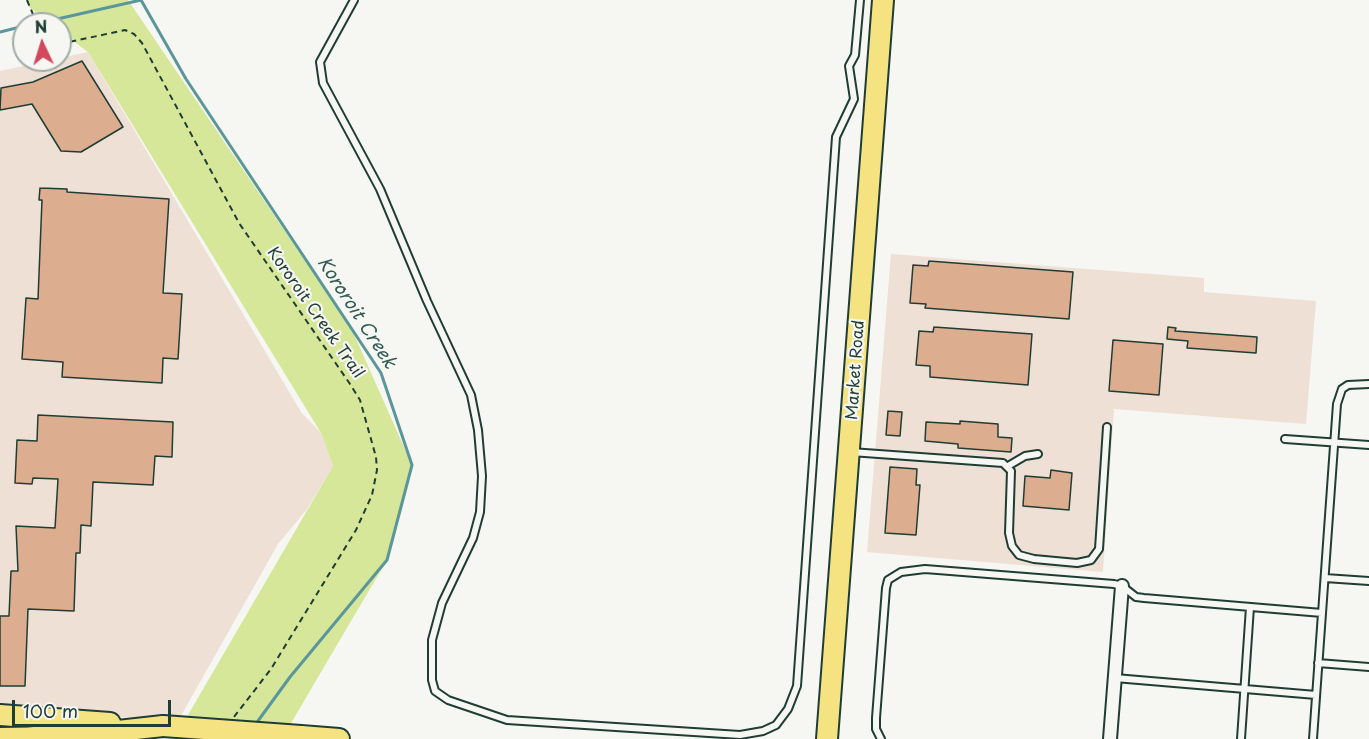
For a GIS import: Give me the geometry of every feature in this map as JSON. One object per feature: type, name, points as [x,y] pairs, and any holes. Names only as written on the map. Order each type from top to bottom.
[{"type":"main road","name":"Market Road","points":[[827,739],[883,0]]},
{"type":"main road","points":[[0,716],[339,739]]},
{"type":"main road","points":[[0,738],[64,737],[163,726]]},
{"type":"street","points":[[1110,739],[1122,586]]},
{"type":"lane","points":[[354,0],[320,62],[323,83],[380,189],[427,301],[471,395],[478,430],[482,476],[480,512],[473,538],[442,603],[432,640],[432,680],[435,691],[448,700],[507,720],[740,735],[763,731],[776,725],[788,709],[798,686],[836,137],[854,99],[849,66],[855,55],[860,0]]},
{"type":"lane","points":[[1313,739],[1337,404],[1342,389],[1357,383],[1369,384]]},
{"type":"lane","points":[[850,452],[993,462],[1008,466],[1011,471],[1009,533],[1012,546],[1018,555],[1034,559],[1077,563],[1091,560],[1099,549],[1107,427]]},
{"type":"lane","points":[[1285,439],[1369,445]]},
{"type":"lane","points":[[1008,466],[1025,456],[1038,454]]},
{"type":"lane","points":[[881,739],[876,729],[876,718],[886,588],[888,580],[896,573],[925,568],[1122,586],[1136,597],[1322,612]]},
{"type":"lane","points":[[1325,578],[1369,581]]},
{"type":"lane","points":[[1240,739],[1250,607]]},
{"type":"lane","points":[[1318,663],[1369,667]]},
{"type":"lane","points":[[1115,678],[1316,695]]},
{"type":"path","name":"Kororoit Creek Trail","points":[[72,41],[126,30],[142,42],[239,223],[360,400],[376,457],[377,470],[372,495],[356,530],[271,669],[231,723]]},
{"type":"shaded area","points":[[88,52],[301,412],[321,433],[333,466],[307,509],[278,544],[178,721],[0,709],[0,71],[12,68],[12,72],[72,72],[72,55]]},
{"type":"shaded area","points":[[891,254],[1204,278],[1204,292],[1316,301],[1306,424],[1114,409],[1103,572],[867,552]]},
{"type":"green space","points":[[26,0],[128,0],[352,330],[412,465],[387,560],[284,735],[181,727],[333,466],[321,433],[88,52],[72,40],[72,12],[35,12],[29,7]]},
{"type":"building","points":[[82,61],[123,127],[81,152],[61,151],[32,104],[0,110],[1,88],[33,82],[56,72],[72,72],[72,65]]},
{"type":"building","points":[[40,188],[169,199],[163,293],[182,294],[178,359],[163,358],[162,383],[62,377],[63,362],[22,359],[26,298],[38,299],[42,200],[39,200]]},
{"type":"building","points":[[929,261],[1073,272],[1069,319],[925,308],[926,304],[910,303],[913,265],[928,266]]},
{"type":"building","points":[[934,327],[1032,334],[1028,385],[930,377],[930,366],[916,365],[919,331],[933,332]]},
{"type":"building","points":[[1168,327],[1176,328],[1175,331],[1257,337],[1256,353],[1187,348],[1188,341],[1167,339]]},
{"type":"building","points":[[1113,340],[1163,344],[1159,395],[1109,391]]},
{"type":"building","points":[[888,411],[902,412],[900,436],[886,435]]},
{"type":"building","points":[[38,415],[173,422],[172,457],[155,456],[153,485],[93,482],[91,526],[81,525],[80,553],[76,553],[74,611],[28,609],[25,686],[0,686],[0,616],[9,616],[11,571],[18,571],[16,526],[55,528],[58,479],[33,478],[32,484],[15,483],[17,440],[37,441]]},
{"type":"building","points":[[960,421],[998,424],[998,437],[1012,438],[1011,452],[958,448],[958,444],[925,441],[926,422],[960,424]]},
{"type":"building","points":[[890,467],[917,469],[916,485],[920,485],[916,535],[885,533]]},
{"type":"building","points":[[1051,470],[1072,473],[1069,510],[1023,506],[1025,476],[1050,478]]},
{"type":"waterway","name":"Kororoit Creek","points":[[141,0],[186,79],[381,373],[412,465],[387,560],[290,677],[255,725]]},
{"type":"waterway","points":[[72,16],[141,0]]},
{"type":"waterway","points":[[0,32],[12,29]]}]
